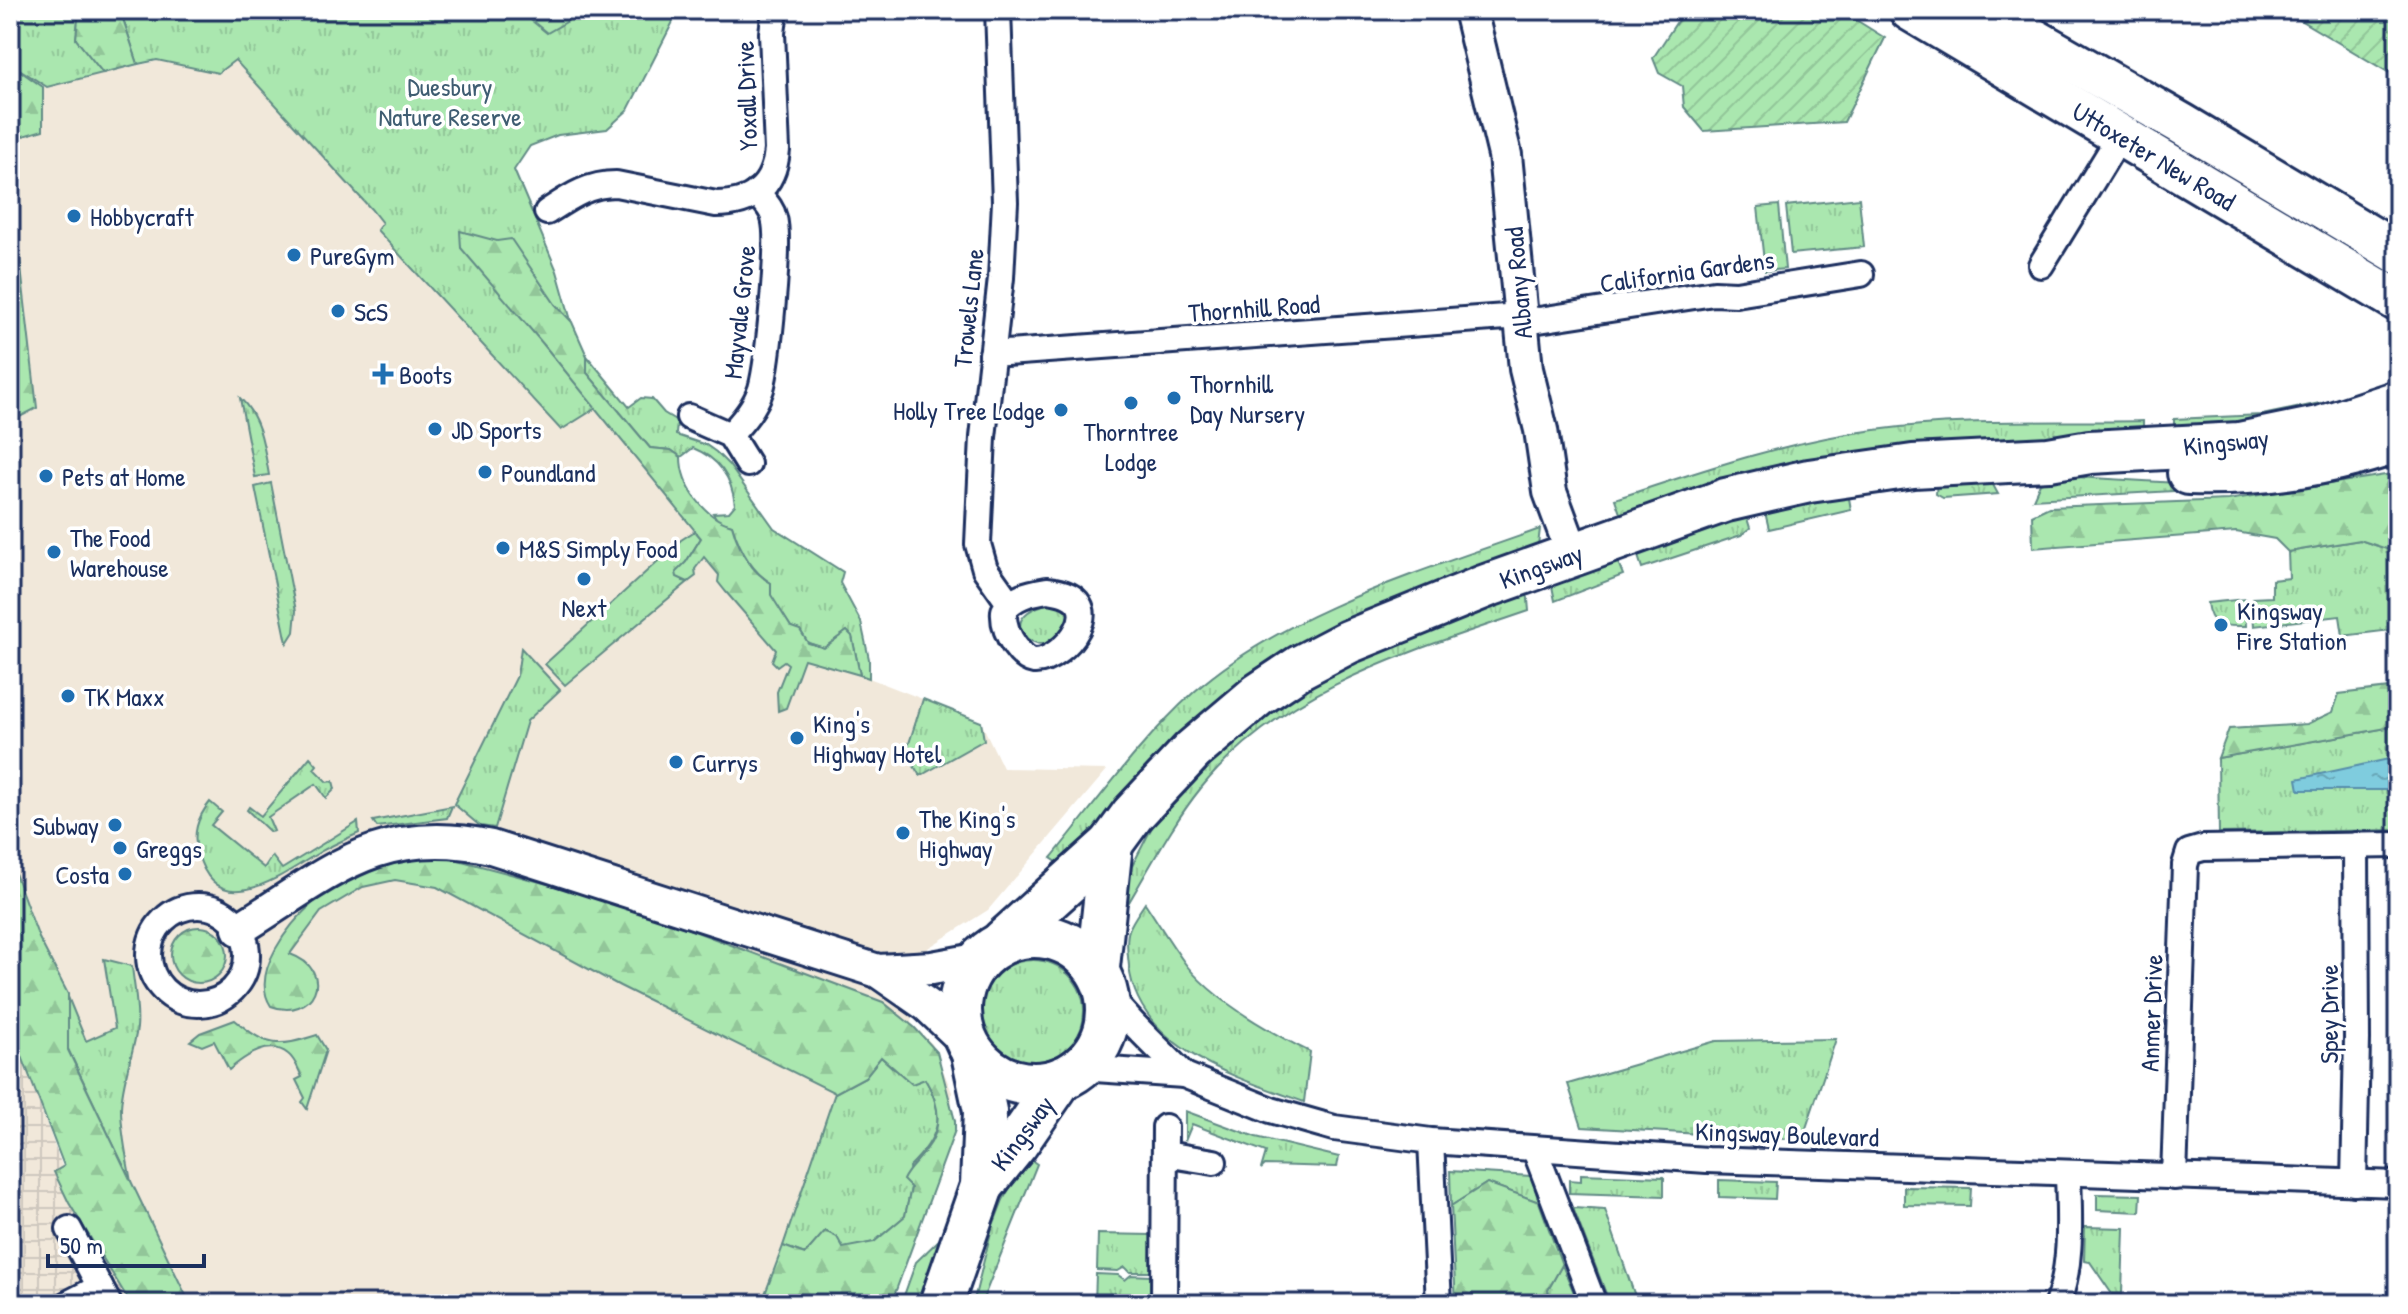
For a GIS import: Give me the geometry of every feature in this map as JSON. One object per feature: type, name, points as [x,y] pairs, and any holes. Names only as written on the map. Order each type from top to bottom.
[{"type":"highway","name":"Kingsway","points":[[2049,459],[2086,466],[2216,474],[2292,469],[2390,424]]},
{"type":"highway","name":"Kingsway","points":[[990,950],[1111,844],[1133,814],[1193,750],[1258,695],[1300,667],[1348,642],[1573,554],[1726,500],[1809,481],[1913,466],[2239,444],[2323,427],[2390,424]]},
{"type":"highway","points":[[1103,980],[1064,942],[1046,938],[990,950],[962,989],[959,1021],[968,1047],[989,1070],[1010,1080],[1034,1084],[1071,1074],[1093,1057],[1107,1029],[1103,980],[1111,844]]},
{"type":"highway","name":"Kingsway","points":[[941,1304],[982,1186],[985,1111],[968,1047]]},
{"type":"highway","name":"Kingsway","points":[[982,1186],[1071,1074]]},
{"type":"main road","name":"Uttoxeter New Road","points":[[1910,10],[2398,301]]},
{"type":"main road","name":"Uttoxeter New Road","points":[[1983,10],[2398,253]]},
{"type":"street","name":"Yoxall Drive","points":[[757,192],[770,180],[776,167],[772,33],[775,10]]},
{"type":"street","name":"Trowels Lane","points":[[998,10],[1005,202],[1001,278],[983,437],[978,544],[985,569],[1009,603]]},
{"type":"street","name":"Albany Road","points":[[1470,10],[1505,155],[1526,369],[1541,430],[1550,492],[1573,554]]},
{"type":"street","points":[[2041,265],[2120,136]]},
{"type":"street","points":[[547,212],[582,191],[603,184],[716,204],[733,204],[757,192]]},
{"type":"street","name":"Mayvale Grove","points":[[730,435],[753,405],[764,373],[776,255],[775,225],[774,216],[757,192]]},
{"type":"street","name":"California Gardens","points":[[1521,316],[1539,320],[1861,274]]},
{"type":"street","name":"Thornhill Road","points":[[992,354],[1521,316]]},
{"type":"street","points":[[689,417],[730,435],[748,464]]},
{"type":"street","points":[[239,929],[309,883],[360,855],[405,843],[446,839],[491,847],[878,971],[927,1005],[968,1047]]},
{"type":"street","points":[[2356,845],[2398,845]]},
{"type":"street","name":"Anmer Drive","points":[[2174,1177],[2182,925],[2185,865],[2189,852],[2203,848],[2356,845]]},
{"type":"street","name":"Spey Drive","points":[[2354,1183],[2356,845]]},
{"type":"street","points":[[192,906],[214,908],[239,929],[245,942],[244,971],[237,984],[219,999],[208,1003],[184,1002],[173,997],[157,982],[149,961],[151,939],[160,923],[174,912],[192,906]]},
{"type":"street","points":[[878,971],[932,968],[990,950]]},
{"type":"street","points":[[1103,980],[1125,1017],[1153,1041],[1184,1075]]},
{"type":"street","points":[[1071,1074],[1184,1075]]},
{"type":"street","name":"Kingsway Boulevard","points":[[1184,1075],[1271,1110],[1334,1128],[1431,1141],[1707,1160],[2398,1184]]},
{"type":"street","points":[[1164,1304],[1165,1127]]},
{"type":"street","points":[[1431,1141],[1439,1304]]},
{"type":"street","points":[[1535,1150],[1594,1304]]},
{"type":"street","points":[[1165,1154],[1214,1162]]},
{"type":"street","points":[[2057,1304],[2066,1267],[2068,1173]]},
{"type":"street","points":[[67,1304],[105,1296],[69,1229]]},
{"type":"shaded area","points":[[272,35],[544,345],[795,656],[869,678],[981,722],[1003,768],[1107,770],[988,910],[928,948],[911,1023],[932,1044],[952,1092],[951,1129],[863,1304],[190,1304],[68,1049],[68,994],[39,938],[10,860],[10,422],[37,407],[10,171],[10,140],[43,130],[43,87]]},
{"type":"shaded area","points":[[10,1024],[84,1226],[132,1304],[10,1304]]},
{"type":"green space","points":[[10,10],[79,10],[76,39],[103,73],[47,87],[10,63]]},
{"type":"green space","points":[[79,10],[120,10],[138,64],[103,73],[76,39]]},
{"type":"green space","name":"Duesbury Nature Reserve","points":[[120,10],[679,10],[628,110],[607,129],[558,135],[530,146],[514,170],[557,271],[572,324],[544,345],[596,408],[561,430],[377,230],[382,223],[371,209],[235,60],[218,73],[157,60],[138,64]]},
{"type":"green space","points":[[506,10],[578,10],[568,21],[547,33],[526,16]]},
{"type":"green space","points":[[1723,10],[1840,10],[1885,38],[1844,122],[1704,131],[1684,107],[1682,86],[1659,73],[1653,58],[1680,17]]},
{"type":"green space","points":[[2283,10],[2398,10],[2398,78]]},
{"type":"green space","points":[[10,64],[43,87],[43,130],[10,140]]},
{"type":"green space","points":[[10,171],[37,408],[10,422]]},
{"type":"green space","points":[[1859,198],[1864,247],[1791,254],[1786,206]]},
{"type":"green space","points":[[1779,205],[1785,269],[1765,271],[1758,207]]},
{"type":"green space","points":[[460,231],[497,241],[511,239],[555,304],[572,322],[587,356],[587,373],[650,448],[671,450],[681,457],[685,479],[696,499],[713,516],[732,525],[746,558],[771,583],[771,595],[791,627],[800,630],[808,643],[824,648],[847,631],[852,636],[860,675],[804,659],[786,708],[778,711],[777,692],[788,664],[784,661],[777,666],[772,661],[776,650],[718,582],[719,575],[704,557],[695,569],[696,576],[688,582],[677,577],[676,572],[701,538],[461,248]]},
{"type":"green space","points":[[587,356],[629,407],[641,398],[652,399],[664,413],[677,421],[676,435],[706,445],[729,465],[774,528],[843,572],[840,583],[861,622],[869,659],[869,678],[860,675],[852,637],[847,631],[824,648],[808,643],[800,630],[791,627],[770,595],[771,583],[757,572],[747,558],[732,525],[718,521],[713,513],[729,512],[735,505],[727,477],[716,463],[693,448],[681,457],[671,450],[650,448],[587,373]]},
{"type":"green space","points":[[240,398],[257,424],[269,475],[255,477]]},
{"type":"green space","points":[[2320,403],[2321,409],[2240,431],[2174,427],[2174,419],[2262,415]]},
{"type":"green space","points":[[2143,421],[2143,430],[1622,519],[1615,499],[1776,449],[1875,430],[1975,422]]},
{"type":"green space","points":[[2398,473],[2398,588],[2390,550],[2360,540],[2288,552],[2275,539],[2236,532],[2033,548],[2032,515],[2049,507],[2228,500]]},
{"type":"green space","points":[[2059,476],[2245,487],[2033,499],[2040,483]]},
{"type":"green space","points":[[1985,480],[1992,483],[1998,494],[1943,498],[1936,494],[1937,482]]},
{"type":"green space","points":[[271,483],[296,611],[294,632],[287,643],[255,487]]},
{"type":"green space","points":[[1848,492],[1851,510],[1769,529],[1764,508]]},
{"type":"green space","points":[[1746,515],[1750,528],[1741,535],[1642,568],[1637,553]]},
{"type":"green space","points":[[1540,529],[1535,549],[1422,592],[1066,868],[1051,858],[1155,731],[1194,692],[1230,663],[1270,638],[1358,596]]},
{"type":"green space","points":[[695,531],[701,538],[686,562],[683,581],[688,582],[565,685],[545,664],[681,540]]},
{"type":"green space","points":[[2360,540],[2390,550],[2397,582],[2393,613],[2398,629],[2343,636],[2340,616],[2254,626],[2252,598],[2272,597],[2272,580],[2289,578],[2288,552]]},
{"type":"green space","points":[[1615,555],[1623,575],[1555,601],[1551,581]]},
{"type":"green space","points":[[1527,588],[1529,611],[1395,658],[1351,677],[1309,698],[1270,724],[1234,753],[1190,802],[1123,912],[1128,874],[1152,827],[1208,752],[1286,689]]},
{"type":"green space","points":[[2245,599],[2246,626],[2220,624],[2211,618],[2207,603]]},
{"type":"green space","points":[[1063,601],[1070,611],[1063,632],[1051,642],[1038,644],[1027,638],[1021,629],[1022,618],[1036,608]]},
{"type":"green space","points":[[521,648],[560,690],[527,721],[495,828],[480,826],[454,804],[517,676]]},
{"type":"green space","points":[[2398,687],[2398,726],[2218,758],[2229,729],[2307,724],[2333,712],[2339,694]]},
{"type":"green space","points":[[923,699],[981,722],[984,740],[920,776],[906,753]]},
{"type":"green space","points":[[2398,726],[2398,830],[2219,833],[2218,758]]},
{"type":"green space","points":[[310,757],[317,765],[314,769],[327,782],[333,781],[335,789],[326,798],[316,784],[268,817],[274,831],[270,832],[247,810],[249,807],[261,816]]},
{"type":"green space","points":[[210,802],[222,812],[211,825],[264,868],[272,856],[282,869],[358,822],[359,833],[253,888],[236,890],[220,887],[207,875],[196,840],[197,826]]},
{"type":"green space","points":[[452,806],[447,818],[377,827],[373,821]]},
{"type":"green space","points":[[447,857],[622,904],[883,1002],[914,1027],[937,1052],[955,1130],[891,1304],[792,1304],[765,1294],[783,1246],[805,1254],[825,1231],[837,1237],[843,1248],[874,1242],[905,1216],[911,1188],[903,1180],[932,1141],[938,1114],[925,1079],[912,1084],[881,1057],[865,1077],[835,1093],[620,986],[437,887],[395,880],[363,887],[321,912],[290,954],[305,962],[313,972],[316,982],[314,992],[308,1001],[298,1007],[286,1009],[271,1006],[265,979],[275,949],[294,922],[315,901],[349,879],[386,863],[408,858]]},
{"type":"green space","points":[[10,860],[39,938],[68,994],[68,1050],[190,1304],[131,1304],[69,1203],[54,1172],[64,1166],[10,1025]]},
{"type":"green space","points":[[1145,903],[1187,966],[1212,991],[1261,1025],[1310,1052],[1304,1102],[1250,1082],[1195,1056],[1171,1039],[1151,1019],[1136,995],[1127,948],[1130,927]]},
{"type":"green space","points":[[199,927],[219,935],[227,955],[219,975],[199,983],[179,975],[171,955],[179,935]]},
{"type":"green space","points":[[104,959],[132,966],[136,997],[137,1028],[121,1108],[131,1182],[68,1049],[68,997],[86,1041],[115,1028]]},
{"type":"green space","points":[[1033,960],[1053,963],[1076,982],[1081,991],[1084,1011],[1081,1031],[1062,1054],[1053,1059],[1033,1062],[1013,1059],[990,1040],[985,1031],[982,1011],[985,991],[1004,968],[1013,963]]},
{"type":"green space","points":[[235,1020],[256,1036],[273,1042],[292,1042],[317,1035],[326,1050],[307,1109],[296,1080],[302,1077],[288,1054],[273,1048],[265,1049],[249,1055],[229,1070],[214,1041],[202,1046],[190,1041],[200,1033]]},
{"type":"green space","points":[[1836,1039],[1802,1140],[1582,1127],[1568,1084],[1716,1041]]},
{"type":"green space","points":[[881,1057],[894,1069],[925,1079],[938,1115],[933,1136],[909,1167],[911,1188],[905,1216],[874,1242],[843,1249],[826,1231],[805,1254],[783,1246],[835,1093],[865,1077]]},
{"type":"green space","points":[[1185,1111],[1256,1137],[1339,1157],[1337,1167],[1265,1165],[1261,1169],[1266,1152],[1192,1124],[1185,1141]]},
{"type":"green space","points":[[1027,1157],[1037,1164],[981,1304],[973,1304],[992,1228],[1003,1200]]},
{"type":"green space","points":[[1450,1171],[1531,1176],[1539,1202],[1487,1183],[1451,1206]]},
{"type":"green space","points":[[1581,1174],[1664,1177],[1664,1196],[1569,1193],[1569,1180],[1581,1181]]},
{"type":"green space","points":[[1719,1180],[1776,1182],[1775,1199],[1719,1197]]},
{"type":"green space","points":[[1487,1183],[1539,1202],[1562,1265],[1548,1290],[1551,1304],[1456,1304],[1451,1206]]},
{"type":"green space","points":[[1904,1187],[1971,1188],[1970,1206],[1904,1205]]},
{"type":"green space","points":[[2097,1194],[2141,1195],[2140,1212],[2097,1210]]},
{"type":"green space","points":[[1573,1208],[1605,1210],[1636,1299],[1624,1304],[1610,1304]]},
{"type":"green space","points":[[2085,1227],[2124,1228],[2122,1294],[2112,1294],[2090,1262],[2084,1261]]},
{"type":"green space","points":[[1098,1234],[1152,1235],[1151,1272],[1130,1272],[1125,1267],[1118,1271],[1097,1270]]},
{"type":"green space","points":[[942,1237],[920,1304],[901,1304],[916,1262]]},
{"type":"green space","points":[[1562,1265],[1579,1304],[1551,1304],[1548,1290]]},
{"type":"green space","points":[[1096,1274],[1118,1275],[1125,1280],[1131,1275],[1151,1276],[1150,1304],[1095,1304]]},
{"type":"water","points":[[2398,757],[2398,790],[2299,790],[2297,779]]},
{"type":"place","name":"Hobbycraft","points":[[74,216]]},
{"type":"place","name":"PureGym","points":[[294,255]]},
{"type":"place","name":"ScS","points":[[338,311]]},
{"type":"place","name":"Boots","points":[[383,374]]},
{"type":"place","name":"Thornhill Day Nursery","points":[[1174,398]]},
{"type":"place","name":"Thorntree Lodge","points":[[1131,403]]},
{"type":"place","name":"Holly Tree Lodge","points":[[1061,410]]},
{"type":"place","name":"JD Sports","points":[[435,429]]},
{"type":"place","name":"Poundland","points":[[485,472]]},
{"type":"place","name":"Pets at Home","points":[[46,476]]},
{"type":"place","name":"M&S Simply Food","points":[[503,548]]},
{"type":"place","name":"The Food Warehouse","points":[[54,552]]},
{"type":"place","name":"Next","points":[[584,579]]},
{"type":"place","name":"Kingsway Fire Station","points":[[2221,625]]},
{"type":"place","name":"TK Maxx","points":[[68,696]]},
{"type":"place","name":"King's Highway Hotel","points":[[797,738]]},
{"type":"place","name":"Currys","points":[[676,762]]},
{"type":"place","name":"Subway","points":[[115,825]]},
{"type":"place","name":"The King's Highway","points":[[903,833]]},
{"type":"place","name":"Greggs","points":[[120,848]]},
{"type":"place","name":"Costa","points":[[125,874]]}]
